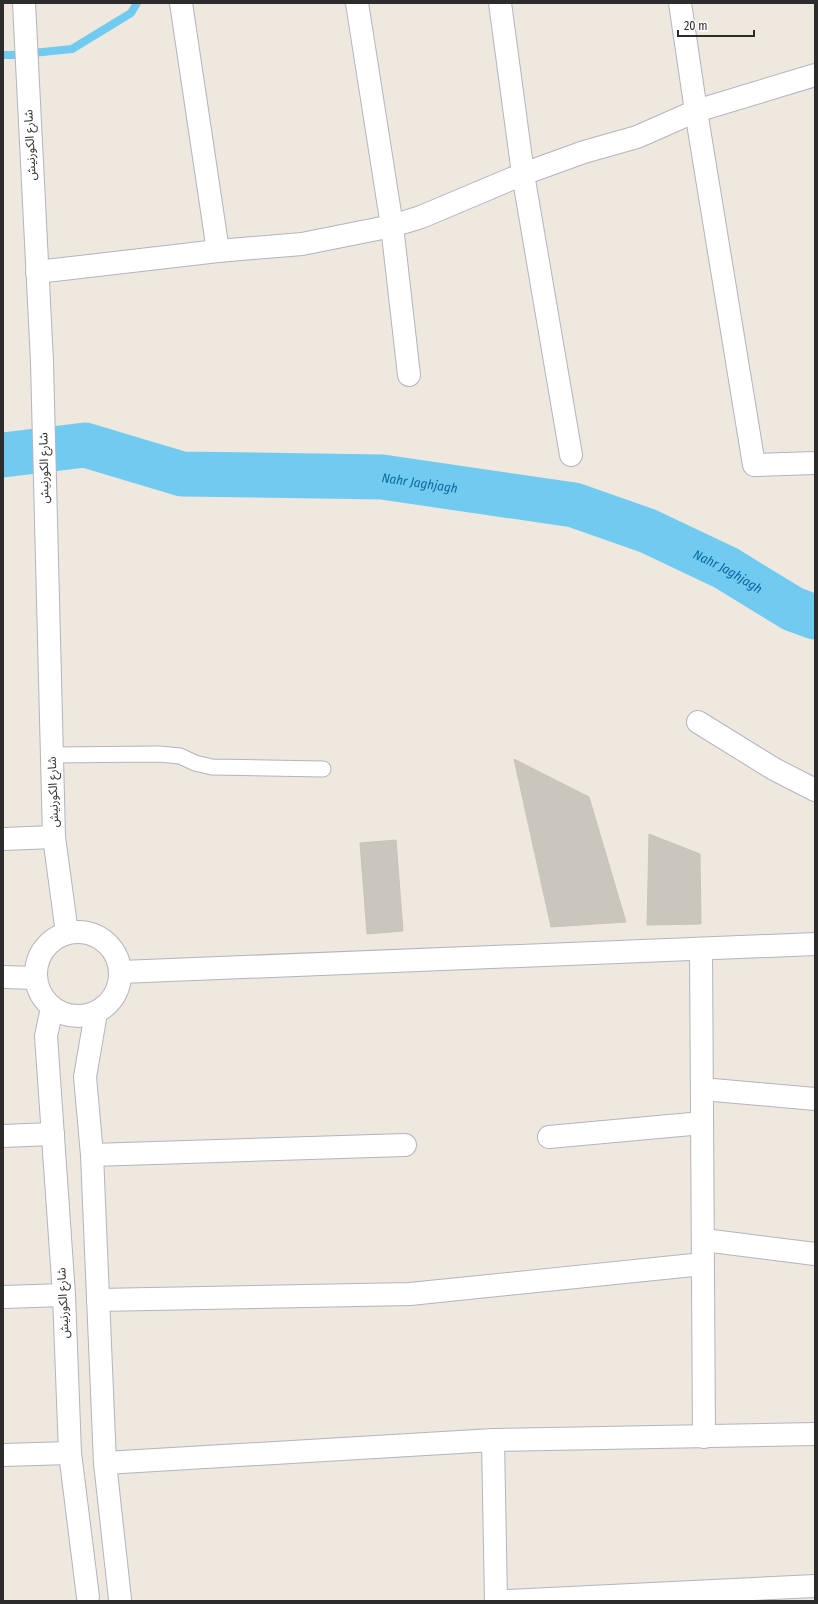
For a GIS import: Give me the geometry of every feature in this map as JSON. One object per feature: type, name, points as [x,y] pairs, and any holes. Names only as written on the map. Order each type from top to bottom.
[{"type":"street","points":[[181,3],[218,251]]},
{"type":"street","points":[[357,3],[392,226],[409,375]]},
{"type":"street","points":[[500,3],[523,174],[571,455]]},
{"type":"street","points":[[680,3],[696,111],[754,465],[815,463]]},
{"type":"street","name":"شارع الكورنيش","points":[[24,6],[42,362],[43,466],[54,836],[67,933]]},
{"type":"street","points":[[37,272],[218,251],[302,244],[392,226],[421,217],[523,174],[584,152],[637,137],[696,111],[815,75]]},
{"type":"street","points":[[698,722],[774,769],[815,790]]},
{"type":"street","points":[[3,839],[54,836]]},
{"type":"street","points":[[79,932],[92,934],[103,940],[112,949],[118,960],[121,972],[119,985],[114,996],[106,1006],[96,1013],[81,1017],[65,1015],[52,1008],[40,995],[36,978],[37,963],[43,950],[54,940],[67,933],[79,932]]},
{"type":"street","points":[[121,972],[815,944]]},
{"type":"street","points":[[701,949],[704,1240],[704,1437]]},
{"type":"street","points":[[3,977],[36,978]]},
{"type":"street","name":"شارع الكورنيش","points":[[52,1008],[46,1036],[64,1295],[70,1453],[86,1599]]},
{"type":"street","points":[[96,1013],[85,1077],[92,1155],[104,1463],[121,1600]]},
{"type":"street","points":[[702,1089],[815,1099]]},
{"type":"street","points":[[549,1137],[702,1123]]},
{"type":"street","points":[[3,1136],[53,1134]]},
{"type":"street","points":[[92,1155],[405,1145]]},
{"type":"street","points":[[704,1240],[815,1254]]},
{"type":"street","points":[[98,1300],[410,1294],[703,1264]]},
{"type":"street","points":[[3,1297],[64,1295]]},
{"type":"street","points":[[104,1463],[493,1440],[815,1434]]},
{"type":"street","points":[[493,1440],[496,1601]]},
{"type":"street","points":[[3,1455],[70,1453]]},
{"type":"street","points":[[508,1601],[815,1586]]},
{"type":"street","points":[[86,1599],[99,1594],[110,1594],[121,1600]]},
{"type":"lane","points":[[52,755],[160,754],[180,756],[195,763],[212,767],[323,769]]},
{"type":"building","points":[[514,759],[589,797],[626,922],[551,927]]},
{"type":"building","points":[[649,834],[700,854],[701,924],[647,925]]},
{"type":"building","points":[[396,840],[403,931],[367,934],[360,843]]},
{"type":"waterway","points":[[3,55],[72,49],[131,13],[137,3]]},
{"type":"waterway","name":"Nahr Jaghjagh","points":[[3,455],[85,445],[182,474],[382,477],[574,505],[648,531],[726,568],[793,609],[815,617]]}]
